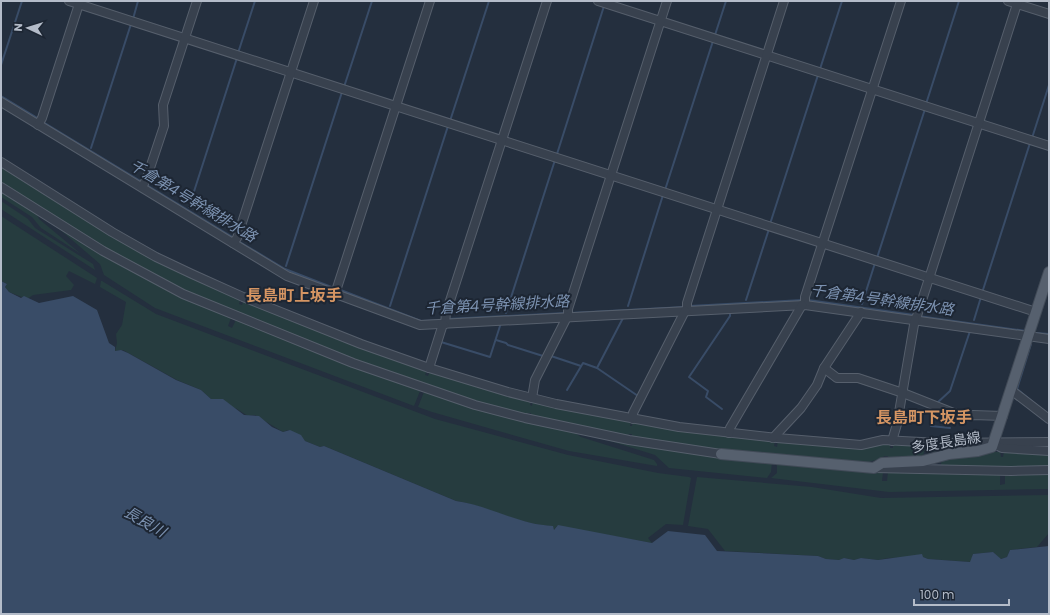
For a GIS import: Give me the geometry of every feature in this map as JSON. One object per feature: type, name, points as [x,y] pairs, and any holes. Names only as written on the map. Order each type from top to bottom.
[{"type":"main road","name":"多度長島線","points":[[721,454],[874,468],[882,463],[923,461],[949,454],[989,449],[994,443],[1049,272]]},
{"type":"street","points":[[69,1],[80,3],[611,176],[1036,312]]},
{"type":"street","points":[[143,185],[164,126],[162,105],[197,1]]},
{"type":"street","points":[[235,241],[314,1]]},
{"type":"street","points":[[336,291],[430,1]]},
{"type":"street","points":[[429,368],[547,1]]},
{"type":"street","points":[[598,1],[1049,146]]},
{"type":"street","points":[[532,398],[535,380],[568,315],[667,1]]},
{"type":"street","points":[[633,418],[633,413],[686,308],[784,1]]},
{"type":"street","points":[[729,433],[730,428],[805,302],[901,1]]},
{"type":"street","points":[[1008,1],[1018,2],[1049,14]]},
{"type":"street","points":[[892,441],[903,393],[916,317],[1018,2]]},
{"type":"street","points":[[40,122],[80,3]]},
{"type":"street","points":[[1,102],[40,122],[235,241],[287,276],[336,291],[416,324],[805,302],[861,312],[916,317],[1028,337],[1049,339]]},
{"type":"street","points":[[1,162],[112,232],[156,257],[243,298],[429,368],[532,398],[633,418],[729,433],[773,438],[861,445],[883,440],[994,443],[1049,442]]},
{"type":"street","points":[[1,187],[102,251],[183,294],[271,331],[360,365],[467,403],[526,418],[629,440],[721,454]]},
{"type":"street","points":[[773,438],[801,408],[817,385],[824,368],[861,312]]},
{"type":"street","points":[[824,368],[841,380],[858,378],[903,393],[956,414],[966,416],[1003,416]]},
{"type":"street","points":[[1011,390],[1049,419]]},
{"type":"street","points":[[994,443],[1002,448],[1049,451]]},
{"type":"street","points":[[874,468],[1011,471],[1049,470]]},
{"type":"green space","points":[[1,165],[111,234],[241,298],[239,304],[242,305],[244,300],[427,370],[425,375],[428,376],[430,371],[531,400],[530,405],[532,406],[533,401],[631,421],[630,426],[632,426],[633,421],[775,440],[774,446],[777,447],[778,440],[890,442],[890,448],[893,448],[893,442],[988,445],[942,452],[924,451],[923,458],[888,458],[888,456],[884,456],[883,458],[861,464],[778,457],[777,454],[774,454],[773,456],[721,451],[632,436],[632,434],[629,434],[628,436],[531,416],[531,413],[528,413],[527,415],[425,386],[426,383],[423,382],[422,385],[355,360],[185,291],[105,248],[1,184]]},
{"type":"green space","points":[[1,190],[36,212],[39,219],[81,254],[41,228],[32,217],[1,197]]},
{"type":"green space","points":[[1,201],[28,219],[35,228],[93,264],[95,270],[1,209]]},
{"type":"green space","points":[[1,216],[97,278],[95,284],[69,271],[66,276],[74,285],[71,290],[33,295],[27,299],[9,292],[5,287],[7,284],[1,281]]},
{"type":"green space","points":[[50,221],[183,296],[231,318],[228,326],[232,328],[236,320],[420,391],[414,406],[155,308],[104,275],[100,264]]},
{"type":"green space","points":[[101,281],[156,314],[435,419],[568,455],[658,473],[689,477],[691,478],[683,525],[666,524],[648,538],[652,543],[557,526],[554,530],[552,526],[540,525],[516,519],[468,503],[456,501],[324,446],[320,447],[305,441],[288,430],[283,432],[255,415],[248,416],[237,409],[211,399],[201,390],[177,380],[123,350],[115,351],[117,343],[116,334],[122,325],[126,302],[100,287]]},
{"type":"green space","points":[[424,392],[474,408],[575,433],[581,437],[654,460],[657,466],[569,451],[432,412],[418,407]]},
{"type":"green space","points":[[594,436],[772,462],[771,472],[767,478],[669,468],[655,455]]},
{"type":"green space","points":[[1000,452],[1001,457],[1003,457],[1004,452],[1049,455],[1049,467],[1004,469],[1004,466],[1001,466],[1000,469],[888,465],[941,465],[942,457]]},
{"type":"green space","points":[[777,463],[883,472],[882,481],[887,481],[888,472],[1000,475],[1000,485],[1005,484],[1005,476],[1049,474],[1049,489],[889,492],[771,478],[777,473]]},
{"type":"green space","points":[[697,477],[812,487],[881,498],[1049,495],[1049,533],[1037,547],[1010,550],[1007,557],[1000,559],[993,552],[973,554],[971,562],[928,559],[923,557],[888,558],[878,560],[862,558],[854,560],[845,558],[839,560],[826,559],[818,556],[725,551],[708,529],[688,526]]},
{"type":"water","name":"長良川","points":[[1,281],[7,284],[5,287],[9,292],[21,298],[24,296],[39,303],[73,296],[97,310],[109,343],[115,347],[115,351],[121,350],[128,353],[176,380],[201,390],[211,399],[223,399],[244,415],[259,416],[272,427],[283,432],[290,430],[301,435],[305,441],[320,447],[324,446],[456,501],[480,506],[516,519],[540,525],[553,526],[554,530],[558,525],[652,543],[668,531],[705,535],[717,551],[818,556],[826,559],[839,560],[844,558],[854,560],[861,558],[878,560],[922,554],[923,557],[928,559],[970,562],[973,554],[993,552],[1001,559],[1007,557],[1010,550],[1049,546],[1049,614],[1,614]]},
{"type":"waterway","points":[[1,65],[22,1]]},
{"type":"waterway","points":[[133,19],[138,1]]},
{"type":"waterway","points":[[238,53],[255,1]]},
{"type":"waterway","points":[[344,87],[372,1]]},
{"type":"waterway","points":[[450,121],[489,1]]},
{"type":"waterway","points":[[715,35],[726,1]]},
{"type":"waterway","points":[[820,69],[842,1]]},
{"type":"waterway","points":[[926,104],[959,1]]},
{"type":"waterway","points":[[557,154],[604,6]]},
{"type":"waterway","points":[[91,148],[131,24]]},
{"type":"waterway","points":[[665,190],[713,41]]},
{"type":"waterway","points":[[189,207],[237,58]]},
{"type":"waterway","points":[[770,224],[818,75]]},
{"type":"waterway","points":[[1032,138],[1049,85]]},
{"type":"waterway","points":[[286,266],[342,92]]},
{"type":"waterway","name":"千倉第4号幹線排水路","points":[[1,96],[39,119]]},
{"type":"waterway","points":[[877,258],[925,109]]},
{"type":"waterway","name":"千倉第4号幹線排水路","points":[[43,122],[142,182]]},
{"type":"waterway","points":[[390,306],[448,126]]},
{"type":"waterway","points":[[982,293],[1030,143]]},
{"type":"waterway","points":[[506,313],[555,160]]},
{"type":"waterway","name":"千倉第4号幹線排水路","points":[[145,184],[234,238]]},
{"type":"waterway","points":[[628,306],[663,195]]},
{"type":"waterway","points":[[746,300],[769,229]]},
{"type":"waterway","name":"千倉第4号幹線排水路","points":[[238,241],[285,269],[334,288]]},
{"type":"waterway","points":[[862,304],[875,263]]},
{"type":"waterway","name":"千倉第4号幹線排水路","points":[[338,289],[421,321],[444,320]]},
{"type":"waterway","points":[[974,320],[981,297]]},
{"type":"waterway","name":"千倉第4号幹線排水路","points":[[690,306],[803,300]]},
{"type":"waterway","name":"千倉第4号幹線排水路","points":[[808,300],[914,315]]},
{"type":"waterway","name":"千倉第4号幹線排水路","points":[[570,313],[685,307]]},
{"type":"waterway","points":[[722,409],[706,397],[708,391],[689,377],[730,316],[730,312]]},
{"type":"waterway","name":"千倉第4号幹線排水路","points":[[448,319],[566,313]]},
{"type":"waterway","name":"千倉第4号幹線排水路","points":[[918,316],[1026,331]]},
{"type":"waterway","points":[[567,390],[583,363],[597,368],[623,318]]},
{"type":"waterway","points":[[441,342],[490,357],[500,326]]},
{"type":"waterway","points":[[937,403],[950,391],[970,331]]},
{"type":"waterway","name":"千倉第4号幹線排水路","points":[[1036,333],[1049,334]]},
{"type":"waterway","points":[[496,340],[543,356]]},
{"type":"waterway","points":[[1031,344],[1017,389],[1038,406]]},
{"type":"waterway","points":[[551,356],[581,366]]},
{"type":"waterway","points":[[597,368],[638,396]]},
{"type":"waterway","points":[[932,406],[931,426],[950,428]]},
{"type":"district","name":"長島町上坂手","points":[[294,295]]},
{"type":"district","name":"長島町下坂手","points":[[924,417]]}]
